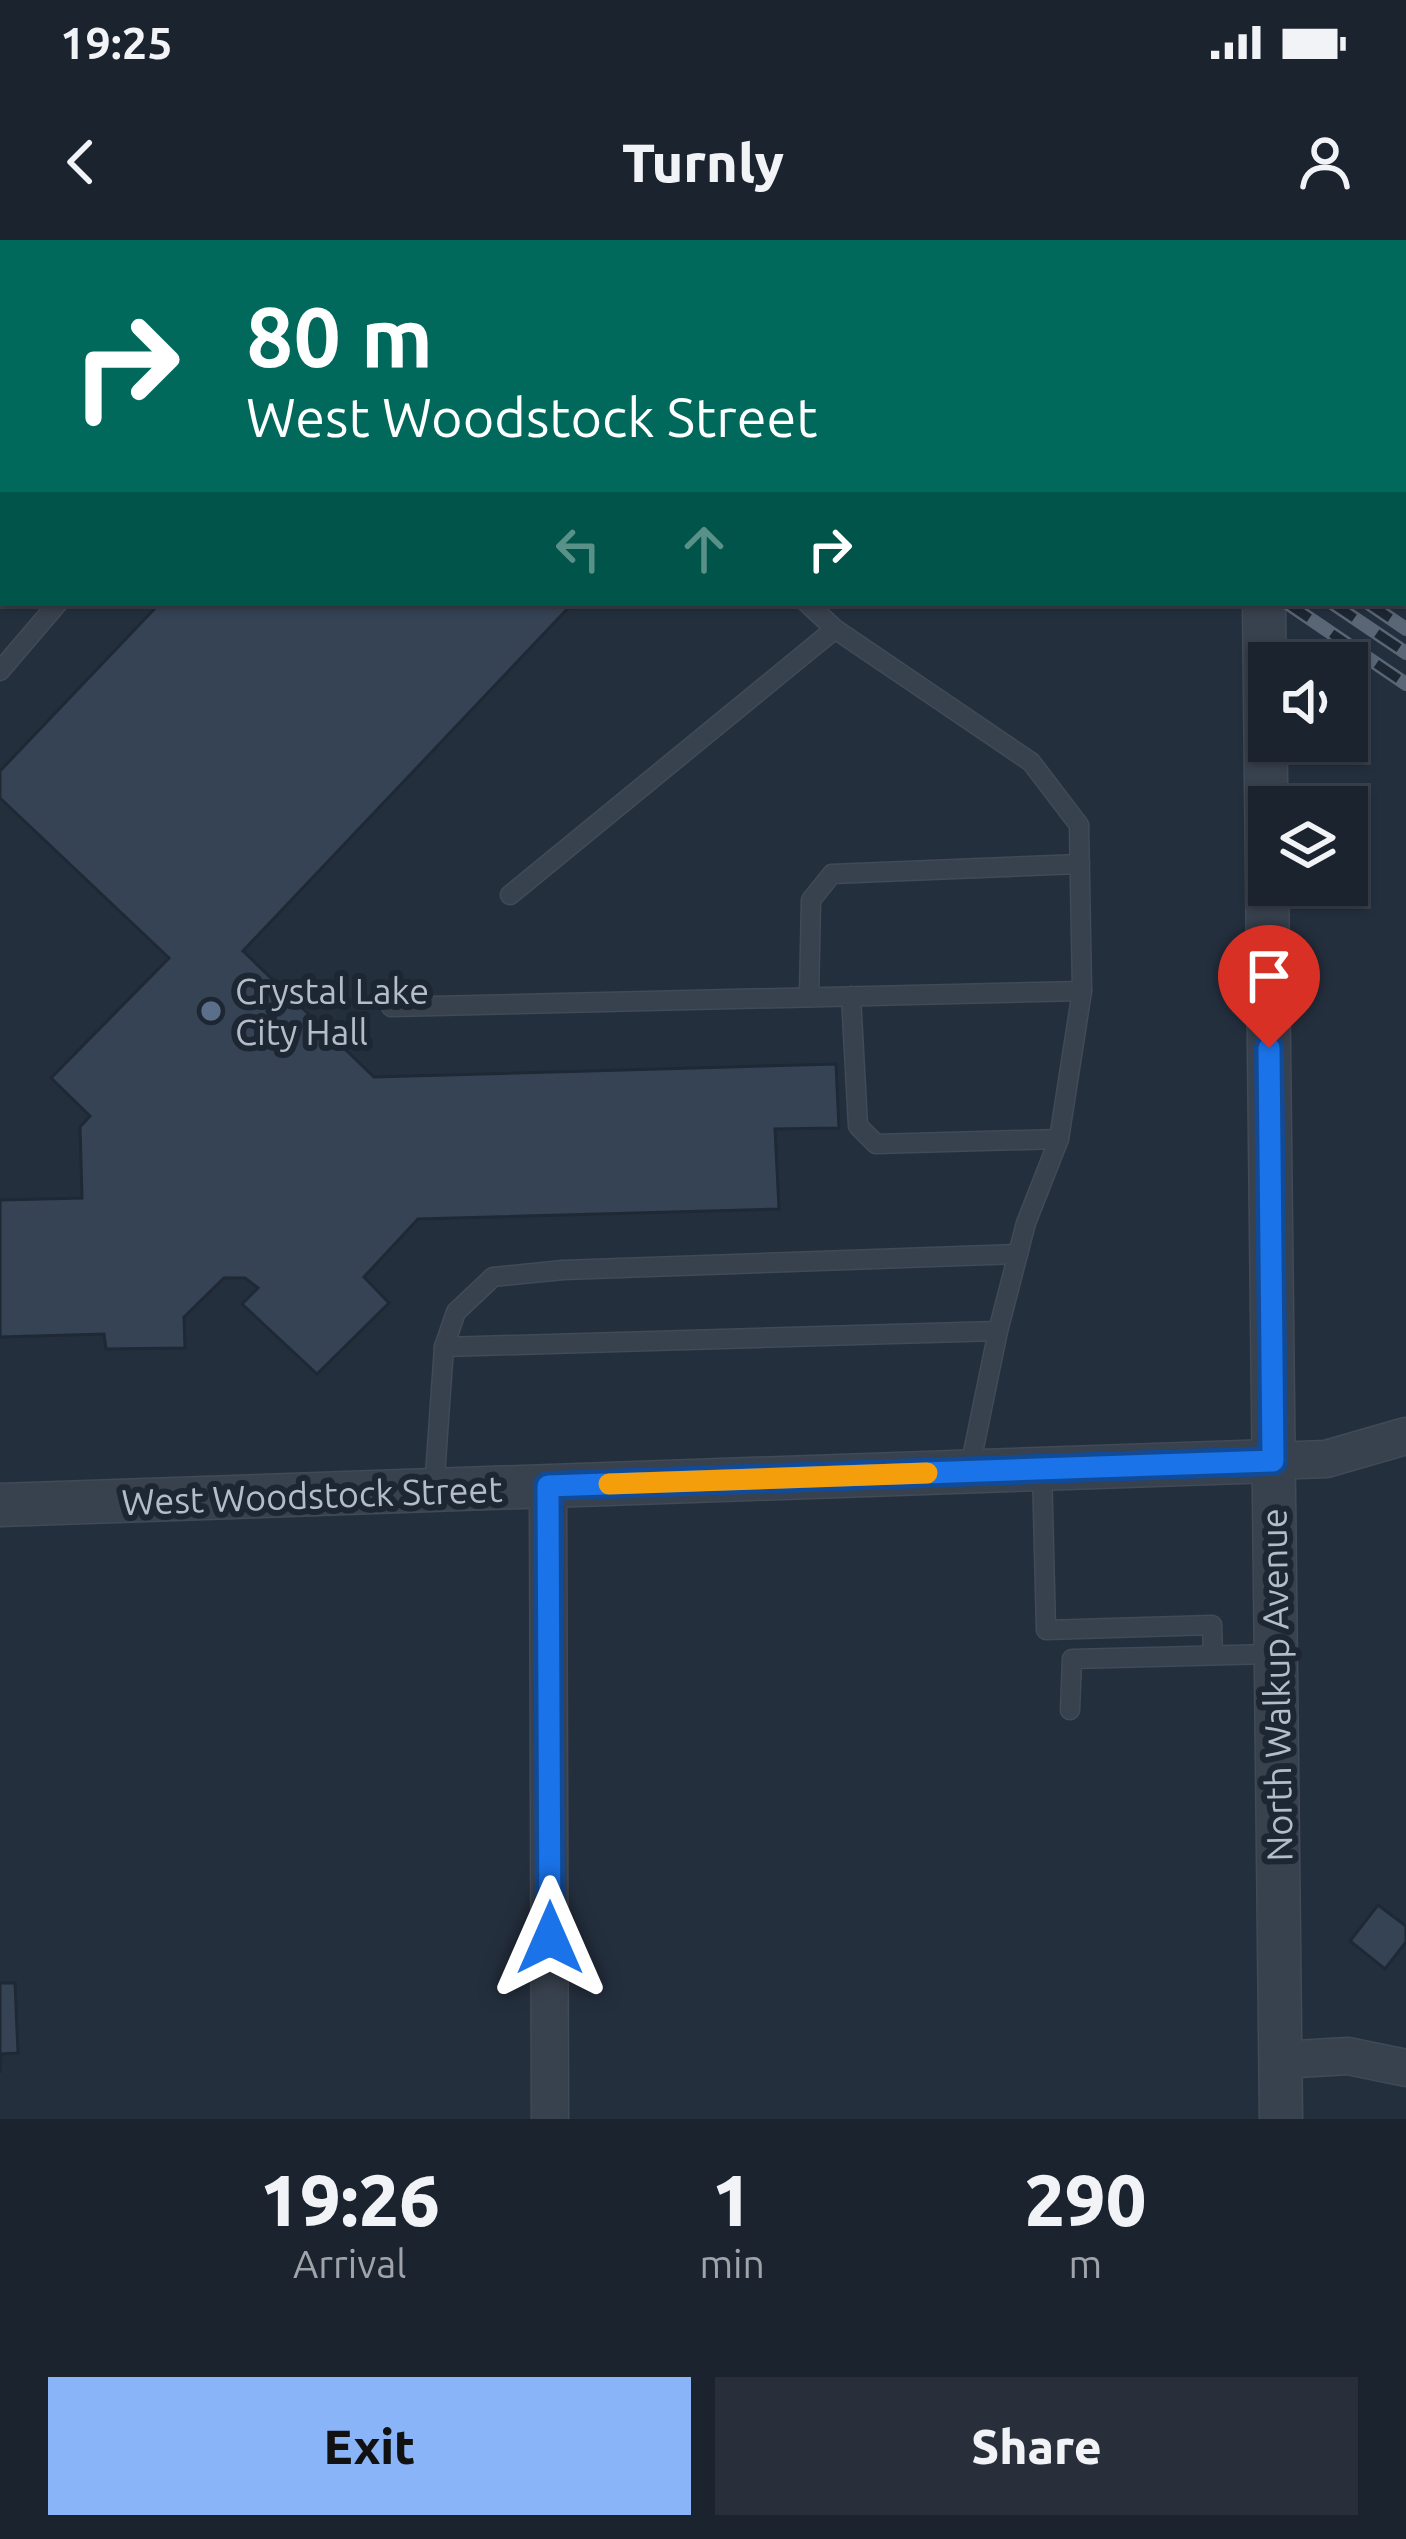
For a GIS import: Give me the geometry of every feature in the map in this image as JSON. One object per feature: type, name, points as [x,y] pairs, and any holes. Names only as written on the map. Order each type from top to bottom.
[{"type":"street","name":"North Walkup Avenue","points":[[1264,606],[1281,2119]]},
{"type":"street","points":[[1273,1461],[1326,1459],[1406,1436]]},
{"type":"street","name":"West Woodstock Street","points":[[0,1505],[1273,1461]]},
{"type":"street","points":[[548,1486],[550,2119]]},
{"type":"street","points":[[1280,2060],[1348,2056],[1406,2068]]},
{"type":"lane","points":[[0,671],[55,606]]},
{"type":"lane","points":[[810,606],[835,629],[1031,762],[1079,825],[1082,991],[1059,1139],[1026,1223],[969,1472]]},
{"type":"lane","points":[[510,895],[835,629]]},
{"type":"lane","points":[[809,997],[811,900],[832,874],[1080,864]]},
{"type":"lane","points":[[392,1007],[1082,991]]},
{"type":"lane","points":[[851,996],[857,1126],[876,1144],[1059,1139]]},
{"type":"lane","points":[[434,1491],[444,1347],[456,1312],[494,1277],[563,1270],[1018,1254]]},
{"type":"lane","points":[[444,1347],[998,1331]]},
{"type":"lane","points":[[1042,1469],[1046,1630],[1212,1625],[1214,1655]]},
{"type":"lane","points":[[1070,1710],[1072,1659],[1276,1654]]},
{"type":"building","name":"Crystal Lake City Hall","points":[[157,606],[570,606],[243,951],[374,1077],[836,1064],[839,1128],[775,1129],[779,1209],[418,1219],[364,1277],[389,1303],[317,1374],[242,1304],[258,1288],[245,1278],[224,1278],[184,1317],[185,1348],[106,1349],[104,1334],[0,1337],[0,1200],[82,1198],[80,1127],[90,1116],[51,1078],[169,958],[0,798],[0,771]]},
{"type":"building","points":[[1378,1905],[1406,1926],[1406,1942],[1385,1969],[1350,1941]]},
{"type":"building","points":[[0,1983],[15,1983],[18,2053],[1,2054],[0,2073]]},
{"type":"railway","points":[[1291,606],[1406,684]]},
{"type":"railway","points":[[1336,606],[1406,653]]},
{"type":"railway","points":[[1372,606],[1406,629]]},
{"type":"slow traffic","points":[[609,1484],[927,1473]]},
{"type":"place","name":"Crystal Lake City Hall","points":[[211,1011]]},
{"type":"route","points":[[550,1938],[548,1486],[1273,1461],[1269,1048]]}]
